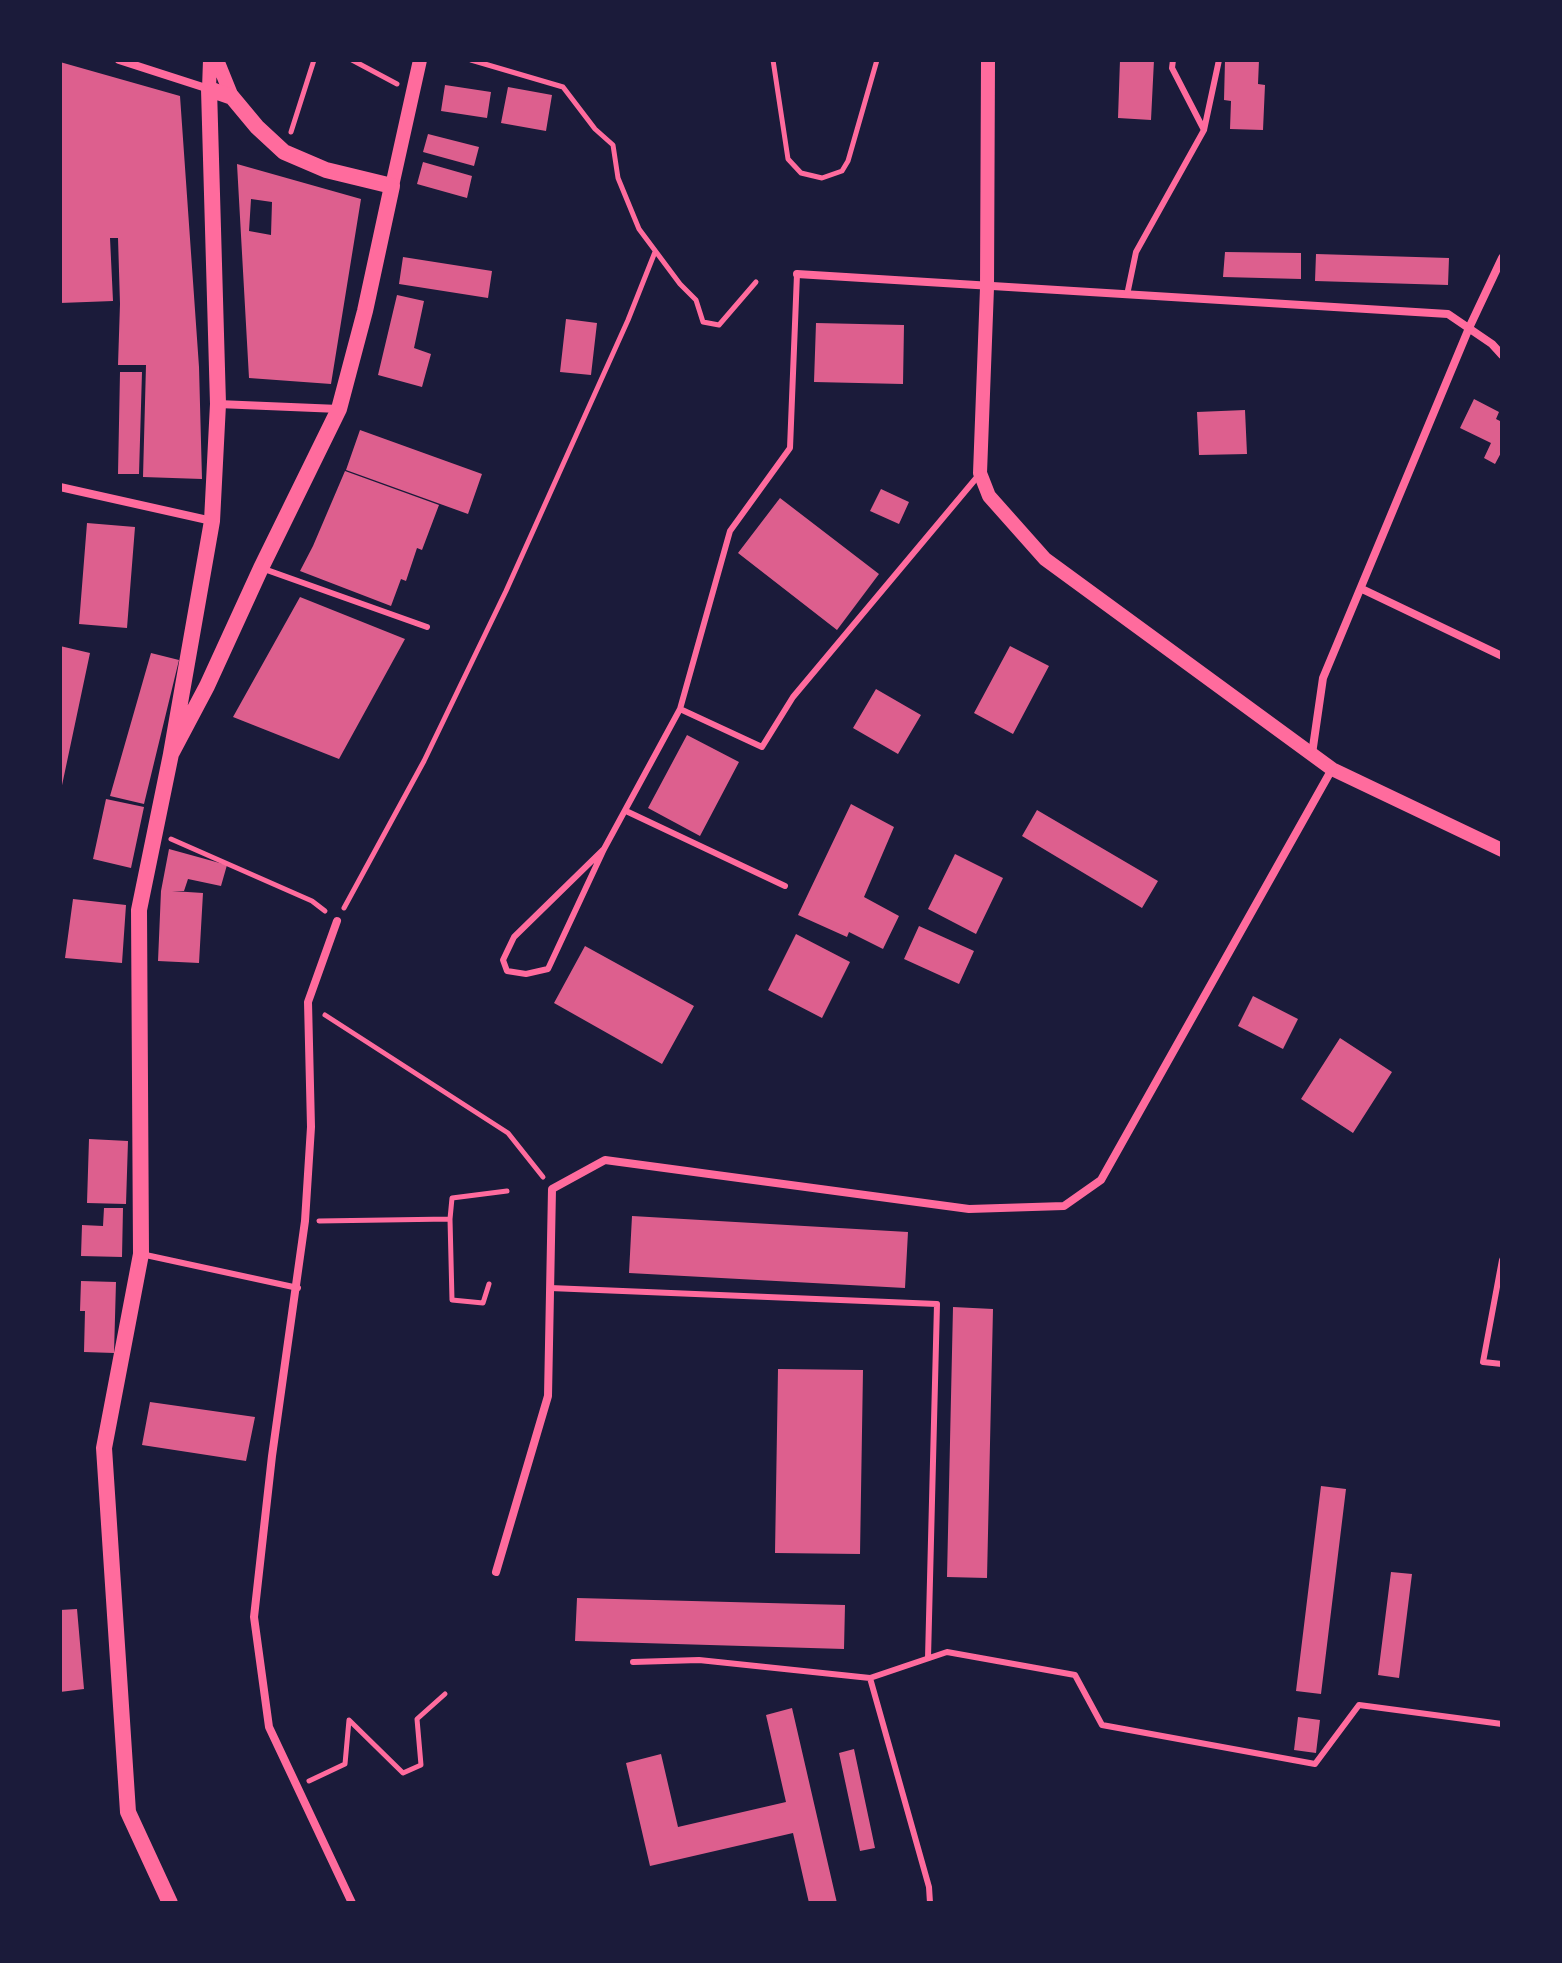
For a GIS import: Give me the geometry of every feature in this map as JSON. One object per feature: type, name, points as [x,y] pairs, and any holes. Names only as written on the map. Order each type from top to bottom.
[{"type":"main road","points":[[170,1903],[128,1812],[104,1448],[141,1254],[139,910],[157,832],[212,521],[218,404],[209,89],[232,97],[257,127],[284,152],[326,170],[392,186],[365,311],[339,409],[207,686],[171,754]]},
{"type":"street","points":[[119,60],[209,89],[210,60]]},
{"type":"street","points":[[217,60],[232,97]]},
{"type":"street","points":[[392,186],[420,60]]},
{"type":"street","points":[[988,60],[987,288],[980,473],[989,496],[1045,559],[1332,769],[1502,850]]},
{"type":"street","points":[[1312,755],[1323,678],[1469,328],[1502,258]]},
{"type":"street","points":[[797,274],[1448,314],[1492,344],[1502,355]]},
{"type":"street","points":[[218,404],[339,409]]},
{"type":"street","points":[[60,487],[212,521]]},
{"type":"street","points":[[1362,589],[1502,656]]},
{"type":"street","points":[[496,1572],[548,1396],[552,1189],[605,1160],[969,1209],[1064,1206],[1101,1180],[1332,769]]},
{"type":"street","points":[[337,921],[308,1002],[311,1127],[305,1221],[272,1456],[254,1617],[269,1727],[352,1903]]},
{"type":"lane","points":[[1173,60],[1172,68],[1204,130]]},
{"type":"lane","points":[[1127,295],[1136,252],[1204,130],[1219,60]]},
{"type":"lane","points":[[604,849],[514,937],[503,960],[507,971],[526,974],[548,969],[604,849],[680,709],[730,531],[790,448],[797,274]]},
{"type":"lane","points":[[680,709],[762,747],[793,697],[980,473]]},
{"type":"lane","points":[[261,568],[427,627]]},
{"type":"lane","points":[[626,811],[785,886]]},
{"type":"lane","points":[[141,1254],[298,1288]]},
{"type":"lane","points":[[1502,1260],[1483,1362],[1502,1364]]},
{"type":"lane","points":[[550,1288],[937,1304],[928,1658]]},
{"type":"lane","points":[[633,1662],[699,1660],[870,1678],[947,1652],[1075,1675],[1102,1725],[1315,1764],[1359,1705],[1502,1724]]},
{"type":"lane","points":[[870,1678],[929,1887],[930,1903]]},
{"type":"path","points":[[284,152],[314,60]]},
{"type":"path","points":[[352,60],[412,93]]},
{"type":"path","points":[[471,60],[563,87],[595,129],[613,145],[618,178],[639,229],[696,300],[703,322],[719,325],[756,282]]},
{"type":"path","points":[[773,60],[788,159],[801,173],[822,178],[842,171],[848,161],[877,60]]},
{"type":"path","points":[[157,832],[312,901],[337,921],[424,761],[506,591],[628,320],[655,252]]},
{"type":"path","points":[[308,1002],[508,1133],[552,1189]]},
{"type":"path","points":[[489,1284],[483,1303],[452,1300],[452,1198],[507,1191]]},
{"type":"path","points":[[305,1221],[450,1219]]},
{"type":"path","points":[[298,1787],[345,1764],[349,1720],[403,1773],[421,1765],[417,1719],[445,1694]]},
{"type":"building","points":[[1120,60],[1154,60],[1151,120],[1118,118]]},
{"type":"building","points":[[1225,60],[1259,60],[1258,84],[1265,85],[1263,130],[1230,129],[1231,101],[1224,100]]},
{"type":"building","points":[[60,62],[180,96],[199,367],[202,479],[143,477],[146,365],[118,365],[118,238],[110,238],[113,301],[60,303]]},
{"type":"building","points":[[445,85],[491,92],[487,118],[441,111]]},
{"type":"building","points":[[508,87],[552,95],[546,131],[501,123]]},
{"type":"building","points":[[428,134],[479,147],[474,166],[423,152]]},
{"type":"building","points":[[423,162],[472,176],[467,198],[417,184]]},
{"type":"building","points":[[237,164],[361,199],[331,384],[249,378]],"holes":[[[251,199],[272,202],[271,235],[249,231]]]},
{"type":"building","points":[[1225,252],[1301,253],[1301,279],[1223,277]]},
{"type":"building","points":[[1316,254],[1449,258],[1448,285],[1315,281]]},
{"type":"building","points":[[403,257],[492,271],[488,298],[399,284]]},
{"type":"building","points":[[397,295],[424,301],[414,348],[431,354],[422,387],[378,375]]},
{"type":"building","points":[[566,319],[597,323],[591,375],[560,372]]},
{"type":"building","points":[[816,323],[904,325],[903,384],[814,382]]},
{"type":"building","points":[[120,372],[142,372],[139,474],[118,474]]},
{"type":"building","points":[[1474,399],[1499,412],[1496,419],[1502,422],[1502,451],[1495,464],[1484,458],[1491,443],[1460,428]]},
{"type":"building","points":[[1245,410],[1247,454],[1199,455],[1197,412]]},
{"type":"building","points":[[360,430],[482,474],[468,514],[346,470]]},
{"type":"building","points":[[345,471],[439,505],[422,550],[417,548],[406,581],[401,579],[391,606],[300,571]]},
{"type":"building","points":[[881,489],[909,502],[899,524],[870,511]]},
{"type":"building","points":[[780,498],[879,574],[837,630],[738,553]]},
{"type":"building","points":[[87,523],[135,527],[127,628],[79,624]]},
{"type":"building","points":[[300,597],[405,639],[339,759],[233,717]]},
{"type":"building","points":[[60,646],[90,653],[61,790],[60,790]]},
{"type":"building","points":[[1010,646],[1049,666],[1013,734],[974,713]]},
{"type":"building","points":[[151,653],[179,660],[144,804],[110,796]]},
{"type":"building","points":[[876,689],[921,715],[898,754],[853,728]]},
{"type":"building","points":[[687,735],[739,762],[700,836],[648,808]]},
{"type":"building","points":[[106,799],[144,807],[131,868],[93,859]]},
{"type":"building","points":[[851,804],[894,827],[864,897],[899,916],[883,949],[849,932],[847,937],[798,915]]},
{"type":"building","points":[[1037,810],[1158,881],[1142,908],[1022,836]]},
{"type":"building","points":[[169,849],[227,865],[221,886],[188,879],[184,891],[172,891],[203,893],[199,963],[158,961],[161,891]]},
{"type":"building","points":[[955,854],[1003,878],[976,934],[928,909]]},
{"type":"building","points":[[73,899],[126,905],[122,963],[65,958]]},
{"type":"building","points":[[919,926],[974,951],[959,984],[904,959]]},
{"type":"building","points":[[796,934],[850,962],[822,1018],[768,990]]},
{"type":"building","points":[[585,946],[694,1006],[662,1064],[554,1003]]},
{"type":"building","points":[[1253,996],[1298,1019],[1283,1049],[1238,1026]]},
{"type":"building","points":[[1340,1038],[1392,1072],[1353,1133],[1301,1099]]},
{"type":"building","points":[[89,1139],[128,1141],[126,1204],[87,1203]]},
{"type":"building","points":[[104,1208],[123,1208],[122,1257],[81,1256],[82,1225],[103,1226]]},
{"type":"building","points":[[632,1216],[908,1232],[905,1288],[629,1273]]},
{"type":"building","points":[[81,1281],[116,1282],[114,1353],[84,1352],[85,1311],[80,1311]]},
{"type":"building","points":[[953,1307],[993,1309],[987,1578],[947,1577]]},
{"type":"building","points":[[778,1369],[863,1370],[860,1554],[775,1553]]},
{"type":"building","points":[[150,1402],[255,1417],[246,1461],[142,1445]]},
{"type":"building","points":[[1321,1486],[1346,1489],[1321,1694],[1296,1691]]},
{"type":"building","points":[[1391,1572],[1412,1574],[1399,1678],[1378,1675]]},
{"type":"building","points":[[577,1598],[845,1605],[844,1649],[575,1641]]},
{"type":"building","points":[[77,1609],[84,1689],[60,1692],[60,1610]]},
{"type":"building","points":[[792,1708],[837,1903],[809,1903],[793,1833],[650,1866],[626,1763],[661,1754],[678,1827],[786,1802],[766,1715]]},
{"type":"building","points":[[1298,1717],[1320,1720],[1316,1753],[1294,1750]]},
{"type":"building","points":[[854,1749],[875,1848],[860,1851],[839,1753]]}]
